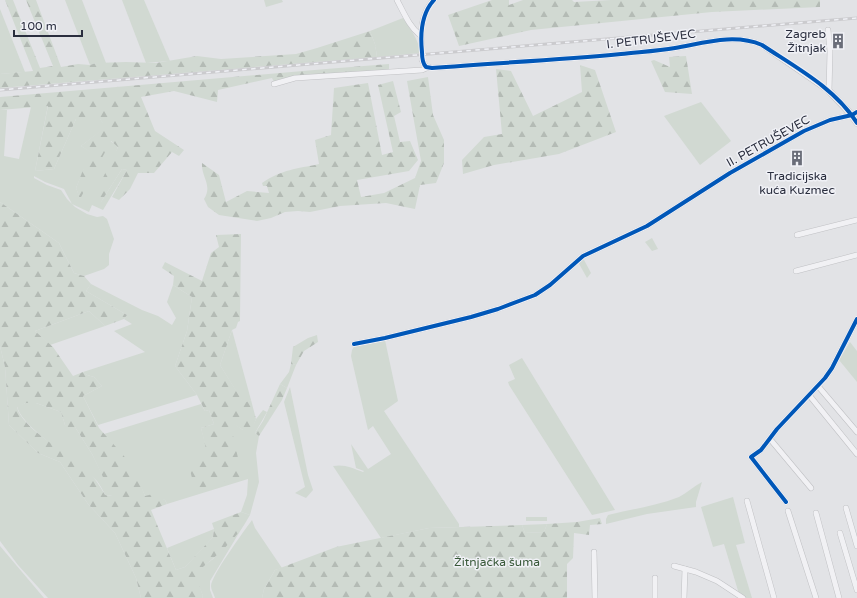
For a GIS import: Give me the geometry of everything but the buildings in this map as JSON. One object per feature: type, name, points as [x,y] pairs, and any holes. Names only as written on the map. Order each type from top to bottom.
[{"type":"street","points":[[397,0],[408,21],[414,30],[420,35]]},
{"type":"street","points":[[422,49],[420,35],[423,20],[427,10],[434,0]]},
{"type":"street","points":[[828,30],[830,51],[829,91]]},
{"type":"street","name":"I. PETRUŠEVEC","points":[[274,84],[295,78],[422,70],[429,67],[620,54],[674,48],[719,40],[739,39],[762,44],[829,91],[855,114],[857,123]]},
{"type":"street","points":[[422,60],[424,65],[429,67]]},
{"type":"street","name":"II. PETRUŠEVEC","points":[[354,344],[471,317],[498,309],[535,295],[550,285],[583,256],[647,226],[730,173],[804,131],[830,120],[855,114]]},
{"type":"street","points":[[797,235],[857,220]]},
{"type":"street","points":[[796,271],[857,254]]},
{"type":"street","points":[[786,502],[751,457],[761,450],[832,368],[857,319]]},
{"type":"street","points":[[818,386],[857,432]]},
{"type":"street","points":[[809,395],[857,454]]},
{"type":"street","points":[[770,439],[811,488]]},
{"type":"street","points":[[747,501],[774,598]]},
{"type":"street","points":[[846,508],[857,546]]},
{"type":"street","points":[[788,511],[816,598]]},
{"type":"street","points":[[816,513],[839,598]]},
{"type":"street","points":[[840,533],[857,590]]},
{"type":"street","points":[[594,552],[594,598]]},
{"type":"street","points":[[674,566],[696,572],[717,581],[743,598]]},
{"type":"street","points":[[684,598],[685,569]]},
{"type":"street","points":[[655,578],[655,598]]},
{"type":"green space","points":[[5,0],[13,0],[40,68],[53,66],[26,0],[36,0],[61,67],[78,64],[90,65],[96,63],[156,63],[197,56],[221,59],[296,54],[370,31],[375,44],[377,57],[0,88],[0,74],[33,71]]},
{"type":"green space","points":[[65,0],[82,0],[106,63],[96,63],[90,65]]},
{"type":"green space","points":[[122,0],[144,0],[170,61],[146,63]]},
{"type":"green space","points":[[264,0],[282,0],[283,2],[266,7]]},
{"type":"green space","points":[[492,0],[509,0],[509,5],[523,0],[572,0],[574,2],[611,0],[820,0],[820,7],[712,12],[531,30],[459,46],[448,15]]},
{"type":"green space","points":[[0,9],[25,72],[0,74]]},
{"type":"green space","points":[[403,18],[416,39],[420,53],[377,57],[375,44],[370,31]]},
{"type":"green space","points":[[686,56],[692,94],[665,92],[651,61],[654,60],[670,67],[669,57]]},
{"type":"green space","points":[[389,64],[389,71],[274,82],[272,78],[218,90],[217,102],[174,91],[141,97],[155,131],[184,150],[179,156],[172,152],[154,173],[138,173],[130,189],[119,200],[112,197],[127,170],[122,169],[101,202],[92,200],[118,147],[111,141],[80,199],[76,188],[90,152],[81,146],[105,127],[100,119],[76,119],[54,169],[35,171],[48,106],[0,110],[0,97]]},
{"type":"green space","points":[[580,65],[595,70],[616,132],[559,154],[494,165],[463,174],[462,160],[484,137],[502,134],[496,69],[511,71],[533,116],[582,92]]},
{"type":"green space","points":[[428,77],[433,115],[444,140],[444,163],[436,183],[420,185],[415,209],[386,203],[340,206],[310,212],[285,212],[271,218],[257,221],[219,215],[208,207],[204,199],[207,185],[203,173],[202,163],[219,175],[226,202],[247,191],[269,193],[267,186],[263,186],[262,183],[270,178],[290,170],[319,164],[315,140],[331,135],[334,88],[368,83],[382,155],[393,152],[378,85],[393,81],[401,112],[394,116],[400,142],[410,141],[418,160],[409,171],[357,180],[361,197],[384,193],[415,178],[421,161],[407,81]]},
{"type":"green space","points":[[701,102],[731,141],[700,165],[664,116]]},
{"type":"green space","points":[[48,105],[35,171],[54,169],[76,119],[100,119],[106,127],[81,146],[91,152],[76,188],[80,198],[110,141],[118,146],[101,202],[122,169],[127,170],[103,210],[92,205],[89,212],[72,204],[87,214],[97,217],[103,216],[107,219],[114,239],[109,254],[109,265],[104,269],[84,276],[74,273],[59,243],[0,202],[0,110],[7,110],[4,156],[19,159],[31,107]],"holes":[[[34,176],[64,189],[72,204],[61,190],[47,185],[34,178]]]},
{"type":"green space","points":[[0,202],[59,243],[74,273],[84,276],[91,284],[86,291],[127,315],[124,319],[105,326],[89,311],[35,331],[53,347],[73,376],[83,372],[94,377],[102,386],[83,396],[99,428],[124,456],[139,480],[145,496],[153,494],[165,500],[167,504],[151,510],[176,570],[185,567],[213,537],[214,529],[212,523],[241,512],[250,515],[239,532],[226,547],[195,573],[203,596],[202,598],[141,598],[136,578],[115,533],[88,504],[60,462],[38,453],[9,425],[5,367],[0,346]],"holes":[[[26,403],[36,403],[61,412],[65,425],[70,428],[75,427],[92,454],[112,496],[105,495],[87,470],[27,424],[20,415],[17,407]]]},
{"type":"green space","points":[[241,234],[240,321],[238,322],[236,328],[232,330],[220,365],[244,403],[251,400],[256,419],[252,430],[243,430],[230,422],[242,476],[195,490],[189,466],[208,457],[201,428],[214,424],[209,410],[205,411],[197,395],[175,366],[187,331],[192,297],[173,285],[174,276],[162,268],[165,262],[202,281],[211,253],[219,247],[216,235]]},
{"type":"green space","points":[[652,238],[658,249],[652,251],[645,242]]},
{"type":"green space","points":[[583,258],[591,273],[587,278],[578,262]]},
{"type":"green space","points":[[91,284],[142,310],[158,316],[172,325],[176,318],[167,302],[173,285],[192,297],[187,331],[175,366],[197,395],[98,425],[83,396],[102,386],[94,377],[83,372],[145,352],[114,331],[132,324],[124,319],[127,315],[86,291]]},
{"type":"green space","points":[[89,311],[105,326],[50,345],[35,331]]},
{"type":"green space","points":[[232,330],[251,400],[244,404],[220,365]]},
{"type":"green space","points":[[317,335],[318,342],[304,351],[296,365],[291,364],[293,347],[308,338]]},
{"type":"green space","points":[[385,340],[398,401],[384,411],[459,524],[459,527],[429,528],[381,538],[333,466],[345,466],[363,472],[364,471],[356,468],[351,444],[368,469],[391,454],[373,426],[368,430],[351,356],[355,345]]},
{"type":"green space","points":[[850,342],[857,351],[857,382],[839,360]]},
{"type":"green space","points":[[0,346],[5,367],[9,425],[38,453],[60,462],[88,504],[115,533],[136,578],[141,598],[48,598],[18,565],[0,541]]},
{"type":"green space","points":[[522,358],[615,510],[592,515],[509,385],[508,382],[515,379],[509,365]]},
{"type":"green space","points":[[291,364],[296,365],[287,388],[280,384],[289,372]]},
{"type":"green space","points":[[280,384],[287,388],[282,400],[259,436],[255,433],[263,421]]},
{"type":"green space","points":[[290,387],[308,475],[313,490],[306,498],[295,493],[305,487],[284,402]]},
{"type":"green space","points":[[26,403],[36,403],[61,412],[65,425],[75,427],[92,454],[113,496],[105,495],[97,481],[40,435],[29,424],[21,415],[17,406]]},
{"type":"green space","points":[[201,404],[205,411],[209,410],[214,424],[201,428],[209,457],[195,490],[230,421],[243,430],[251,430],[256,419],[263,410],[267,412],[255,433],[259,436],[256,453],[259,482],[250,515],[241,512],[247,495],[248,479],[167,504],[165,500],[145,496],[128,463],[104,434]]},
{"type":"green space","points":[[702,482],[696,507],[647,514],[606,524],[608,515],[653,505],[679,497]]},
{"type":"green space","points":[[733,497],[745,543],[736,545],[752,598],[746,598],[739,594],[724,544],[713,547],[701,507]]},
{"type":"green space","points":[[526,517],[547,517],[547,521],[526,521]]},
{"type":"green space","name":"Žitnjačka šuma","points":[[600,518],[602,524],[590,525],[589,535],[574,533],[573,558],[567,564],[567,598],[262,598],[264,589],[275,570],[336,547],[429,528],[522,525],[525,533],[544,532],[547,524],[577,522]]},
{"type":"green space","points":[[252,520],[255,528],[282,568],[275,570],[264,589],[262,598],[215,598],[211,588],[212,581],[228,553]]},
{"type":"green space","points":[[245,523],[210,581],[210,590],[213,598],[202,598],[203,596],[194,573],[213,559]]},
{"type":"green space","points":[[547,524],[544,532],[525,533],[522,525]]},
{"type":"green space","points":[[214,529],[213,537],[205,546],[185,567],[176,570],[167,548]]},
{"type":"green space","points":[[0,546],[44,598],[0,598]]},
{"type":"tunnel","points":[[422,49],[422,60]]},
{"type":"railway","points":[[0,90],[857,18]]},
{"type":"cycle path","points":[[434,0],[426,11],[421,31],[422,58],[426,67],[432,68],[597,56],[662,50],[730,39],[751,41],[762,45],[814,79],[838,99],[857,123]]},
{"type":"cycle path","points":[[354,344],[471,317],[498,309],[535,295],[550,285],[583,256],[647,226],[730,173],[804,131],[830,120],[852,115],[857,112]]},
{"type":"cycle path","points":[[786,502],[751,457],[761,450],[777,429],[825,378],[832,368],[857,319]]},
{"type":"place","name":"Zagreb Žitnjak","points":[[838,41]]},
{"type":"place","name":"Tradicijska kuća Kuzmec","points":[[797,158]]}]
